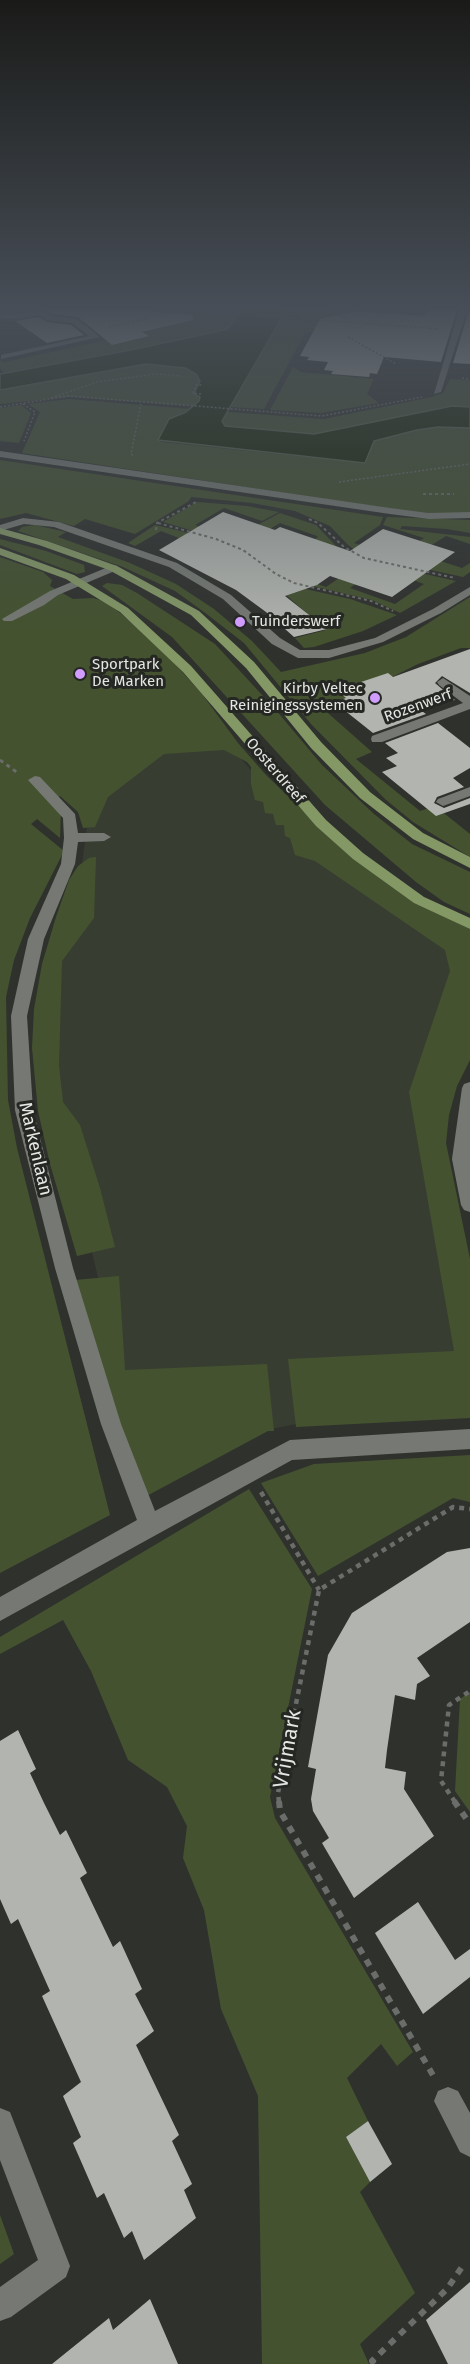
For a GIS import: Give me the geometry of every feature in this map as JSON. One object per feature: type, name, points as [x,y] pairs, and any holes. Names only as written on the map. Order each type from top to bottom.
[{"type":"main road","points":[[0,530],[113,568],[195,613],[246,660],[316,745],[365,795],[418,836],[470,863]]},
{"type":"main road","name":"Oosterdreef","points":[[0,551],[83,583],[124,610],[187,669],[314,816],[358,856],[419,900],[470,924]]},
{"type":"street","points":[[0,454],[390,511],[429,516],[470,515]]},
{"type":"street","points":[[0,530],[23,521],[55,524],[173,565],[226,597],[276,641],[298,654],[329,654],[379,640],[418,622],[470,590]]},
{"type":"street","points":[[8,619],[40,603],[60,598],[113,568]]},
{"type":"street","name":"Rozenwerf","points":[[443,682],[470,703]]},
{"type":"street","name":"Rozenwerf","points":[[377,739],[470,703]]},
{"type":"street","name":"Markenlaan","points":[[35,780],[70,817],[70,838],[68,864],[36,939],[19,1016],[24,1110],[64,1268],[111,1424],[150,1524]]},
{"type":"street","points":[[443,802],[470,791]]},
{"type":"street","points":[[70,838],[104,837]]},
{"type":"street","points":[[469,1098],[461,1159],[470,1205]]},
{"type":"street","points":[[0,1610],[150,1524],[290,1450],[470,1439]]},
{"type":"street","points":[[448,2101],[470,2142]]},
{"type":"street","points":[[0,2122],[55,2266],[0,2306]]},
{"type":"path","points":[[22,445],[32,420]]},
{"type":"path","points":[[339,482],[470,464]]},
{"type":"path","points":[[157,523],[198,500],[190,501]]},
{"type":"path","points":[[302,516],[318,523],[344,547],[364,558],[459,579]]},
{"type":"path","points":[[156,530],[157,523]]},
{"type":"path","points":[[157,523],[216,538],[243,550],[276,574],[294,583],[371,601],[418,622]]},
{"type":"path","points":[[249,1472],[319,1590],[453,1507],[470,1509]]},
{"type":"path","name":"Vrijmark","points":[[319,1590],[278,1793],[280,1811],[448,2101]]},
{"type":"path","points":[[470,1691],[449,1705],[441,1781],[470,1824]]},
{"type":"path","points":[[374,2364],[372,2361],[447,2289],[464,2264]]},
{"type":"shaded area","points":[[0,420],[28,420],[19,443],[0,441]]},
{"type":"shaded area","points":[[36,420],[168,420],[158,440],[162,442],[364,463],[374,441],[438,427],[470,428],[470,515],[454,516],[377,507],[22,453]]},
{"type":"shaded area","points":[[168,420],[222,420],[225,426],[314,434],[381,420],[470,420],[470,428],[438,427],[374,441],[365,463],[158,440]]},
{"type":"shaded area","points":[[382,420],[316,434],[225,426],[222,421]]},
{"type":"shaded area","points":[[0,460],[383,517],[380,525],[354,543],[396,556],[419,554],[462,568],[470,563],[470,572],[463,577],[362,555],[348,545],[330,526],[295,511],[252,503],[191,497],[189,501],[135,534],[85,519],[74,526],[26,513],[0,519]]},
{"type":"shaded area","points":[[197,502],[247,506],[279,512],[262,521],[224,508],[195,525],[233,538],[280,513],[316,525],[338,548],[358,559],[456,581],[400,613],[372,600],[291,579],[234,543],[163,522]],"holes":[[[280,523],[317,536],[318,537],[290,554],[251,540]],[[314,551],[373,572],[380,568],[424,584],[395,604],[350,588],[371,573],[355,567],[326,587],[283,572]]]},
{"type":"shaded area","points":[[387,517],[470,520],[470,533],[402,526],[400,529],[470,537],[470,544],[446,536],[427,548],[415,544],[424,538],[383,525]]},
{"type":"shaded area","points":[[35,525],[66,532],[58,537],[130,563],[176,584],[214,609],[252,641],[281,672],[365,653],[406,637],[470,597],[470,648],[461,648],[418,664],[394,676],[356,689],[346,698],[320,706],[372,752],[356,759],[420,811],[435,806],[470,834],[470,857],[413,822],[385,799],[311,724],[244,643],[204,612],[175,591],[123,567],[18,531],[22,527]]},
{"type":"shaded area","points":[[155,525],[214,539],[292,586],[350,599],[397,615],[363,631],[314,647],[304,648],[295,638],[326,630],[286,595],[189,542],[161,531],[135,546],[128,543]]},
{"type":"shaded area","points":[[0,539],[46,551],[84,565],[85,572],[77,574],[0,545]]},
{"type":"shaded area","points":[[0,557],[43,572],[52,580],[50,586],[73,599],[93,598],[107,602],[157,644],[202,694],[238,743],[266,775],[344,850],[423,905],[470,929],[470,1060],[457,1086],[449,1115],[446,1143],[470,1259],[470,1418],[296,1427],[288,1359],[454,1351],[409,1092],[450,971],[445,950],[315,861],[295,855],[290,838],[285,836],[284,825],[276,825],[273,814],[265,813],[263,802],[255,800],[251,784],[251,767],[247,762],[224,750],[164,754],[108,797],[95,827],[83,828],[78,812],[60,796],[53,802],[61,808],[60,838],[37,819],[31,824],[64,851],[30,918],[14,960],[6,997],[8,1100],[17,1148],[110,1515],[0,1573]]},
{"type":"shaded area","points":[[107,583],[122,585],[137,593],[215,644],[275,709],[322,765],[374,814],[412,844],[470,872],[470,914],[444,902],[416,882],[325,805],[172,637],[102,586]]},
{"type":"shaded area","points":[[217,732],[320,847],[470,960],[432,1118],[470,1402],[341,1415],[140,1455],[80,1201],[49,1100],[47,980],[77,903],[92,789],[173,736]]},
{"type":"shaded area","points":[[96,857],[94,918],[62,961],[59,1066],[63,1102],[80,1125],[100,1188],[115,1247],[77,1256],[50,1164],[38,1111],[32,1048],[34,1009],[42,964],[56,917],[69,880],[78,866],[89,858]]},
{"type":"shaded area","points":[[119,1276],[125,1370],[267,1364],[274,1431],[268,1431],[141,1499],[75,1280]]},
{"type":"shaded area","points":[[470,1455],[470,1502],[453,1498],[318,1576],[261,1483],[314,1464]]},
{"type":"shaded area","points":[[249,1489],[312,1589],[270,1797],[275,1818],[413,2052],[397,2066],[381,2044],[347,2078],[368,2121],[346,2137],[370,2182],[360,2192],[415,2293],[360,2344],[369,2364],[262,2364],[258,2096],[221,2009],[204,1910],[183,1858],[187,1826],[167,1787],[128,1760],[91,1671],[63,1620],[0,1654],[0,1637]]},
{"type":"shaded area","points":[[470,1692],[470,1812],[455,1791],[460,1699]]},
{"type":"shaded area","points":[[0,2215],[14,2254],[0,2264]]},
{"type":"building","points":[[223,512],[275,530],[280,527],[350,551],[383,529],[455,552],[392,597],[330,576],[317,585],[285,596],[327,629],[294,637],[236,590],[159,550]]},
{"type":"building","points":[[470,649],[470,693],[442,676],[435,683],[455,700],[416,707],[426,714],[373,733],[334,702],[346,698],[337,690],[388,673],[393,677]]},
{"type":"building","points":[[438,723],[470,748],[470,768],[453,778],[464,787],[437,797],[434,803],[444,808],[470,798],[470,804],[436,816],[382,772],[397,766],[386,758],[398,753],[385,743]]},
{"type":"building","points":[[470,1548],[470,1622],[417,1658],[430,1676],[417,1684],[415,1700],[395,1695],[387,1750],[385,1768],[406,1772],[404,1789],[434,1836],[354,1898],[322,1843],[329,1838],[313,1811],[311,1799],[316,1769],[308,1767],[328,1655],[352,1613],[447,1552]]},
{"type":"building","points":[[18,1730],[36,1769],[30,1773],[44,1803],[60,1835],[66,1830],[87,1873],[80,1878],[113,1947],[120,1941],[142,1989],[135,1994],[154,2031],[136,2045],[179,2135],[172,2141],[192,2184],[184,2190],[196,2218],[144,2260],[132,2231],[124,2238],[104,2193],[97,2198],[73,2143],[81,2137],[63,2096],[81,2082],[42,1996],[50,1991],[18,1919],[11,1924],[0,1899],[0,1741]]},
{"type":"building","points":[[418,1902],[455,1960],[470,1949],[470,1977],[423,2014],[375,1933]]},
{"type":"building","points":[[368,2121],[392,2164],[370,2182],[346,2137]]},
{"type":"building","points":[[470,2282],[470,2364],[448,2364],[426,2320]]},
{"type":"building","points":[[150,2299],[178,2364],[52,2364],[109,2318],[113,2330]]},
{"type":"place","name":"Tuinderswerf","points":[[240,622]]},
{"type":"place","name":"Sportpark De Marken","points":[[80,674]]},
{"type":"place","name":"Kirby Veltec Reinigingssystemen","points":[[375,698]]}]
